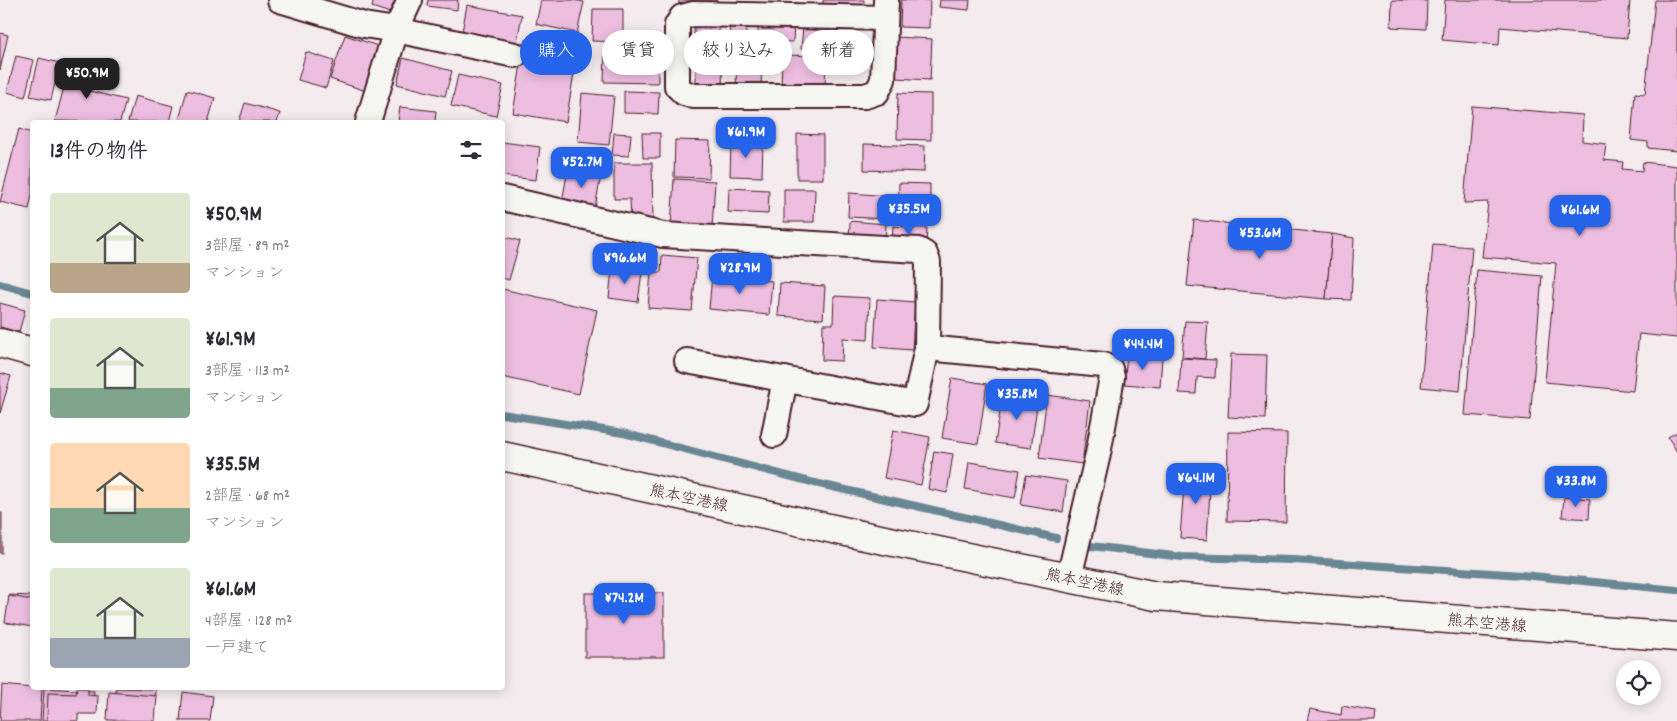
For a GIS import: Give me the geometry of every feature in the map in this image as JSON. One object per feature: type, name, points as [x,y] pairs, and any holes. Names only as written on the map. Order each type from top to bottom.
[{"type":"main road","points":[[0,343],[30,351]]},
{"type":"main road","name":"熊本空港線","points":[[505,457],[865,536],[1156,596],[1677,637]]},
{"type":"street","points":[[280,0],[364,25],[516,55]]},
{"type":"street","points":[[369,120],[396,30],[410,0]]},
{"type":"street","points":[[886,9],[883,80],[877,92],[864,96],[694,96],[684,94],[677,86],[678,25],[682,17],[694,14],[886,9]]},
{"type":"street","points":[[505,199],[663,235],[918,250],[925,254],[928,262],[928,348],[915,404],[687,361]]},
{"type":"street","points":[[928,348],[1102,365],[1110,369],[1112,377],[1098,454],[1070,578]]},
{"type":"street","points":[[774,435],[785,379]]},
{"type":"building","points":[[374,0],[398,0],[393,14],[372,7]]},
{"type":"building","points":[[428,0],[458,0],[457,10],[427,6]]},
{"type":"building","points":[[541,0],[584,2],[578,30],[563,30],[536,24]]},
{"type":"building","points":[[679,0],[716,0],[716,9],[679,8]]},
{"type":"building","points":[[823,0],[864,0],[863,10],[823,9]]},
{"type":"building","points":[[901,0],[930,0],[929,28],[900,27]]},
{"type":"building","points":[[940,0],[970,0],[969,10],[939,7]]},
{"type":"building","points":[[1392,0],[1427,1],[1426,29],[1391,27]]},
{"type":"building","points":[[1445,0],[1630,0],[1627,38],[1500,27],[1499,45],[1442,40]]},
{"type":"building","points":[[1655,0],[1677,0],[1677,151],[1648,148],[1648,142],[1631,140],[1635,93],[1645,94]]},
{"type":"building","points":[[467,5],[522,15],[517,42],[462,32]]},
{"type":"building","points":[[593,9],[623,9],[623,30],[602,30],[602,41],[592,41]]},
{"type":"building","points":[[730,18],[746,19],[746,30],[730,30]]},
{"type":"building","points":[[758,19],[794,21],[793,42],[792,30],[758,30]]},
{"type":"building","points":[[694,20],[719,20],[719,30],[694,30]]},
{"type":"building","points":[[803,27],[830,29],[830,30],[803,30]]},
{"type":"building","points":[[0,33],[8,35],[0,70]]},
{"type":"building","points":[[345,35],[384,48],[369,92],[330,79]]},
{"type":"building","points":[[896,37],[932,39],[930,80],[895,78]]},
{"type":"building","points":[[306,52],[334,61],[326,88],[298,80]]},
{"type":"building","points":[[792,55],[802,55],[802,75],[825,75],[825,91],[781,90],[781,75],[792,75]]},
{"type":"building","points":[[16,56],[34,60],[25,97],[7,92]]},
{"type":"building","points":[[39,58],[60,63],[51,100],[30,96]]},
{"type":"building","points":[[403,58],[452,71],[445,96],[397,84]]},
{"type":"building","points":[[70,64],[95,70],[90,91],[126,100],[121,120],[55,120]]},
{"type":"building","points":[[520,70],[520,75],[574,75],[566,122],[513,113]]},
{"type":"building","points":[[458,75],[503,85],[496,116],[451,106]]},
{"type":"building","points":[[604,75],[658,75],[658,83],[604,82]]},
{"type":"building","points":[[696,75],[722,75],[722,91],[696,90]]},
{"type":"building","points":[[736,75],[761,75],[761,92],[736,92]]},
{"type":"building","points":[[187,90],[215,98],[209,120],[179,120]]},
{"type":"building","points":[[624,91],[659,92],[658,114],[624,113]]},
{"type":"building","points":[[582,93],[614,96],[609,145],[578,142]]},
{"type":"building","points":[[898,93],[931,94],[931,140],[897,139]]},
{"type":"building","points":[[135,96],[173,106],[170,120],[129,120]]},
{"type":"building","points":[[245,103],[280,113],[278,120],[240,120]]},
{"type":"building","points":[[1472,106],[1583,115],[1582,141],[1606,144],[1604,160],[1623,162],[1622,169],[1642,171],[1643,162],[1677,166],[1677,338],[1639,334],[1633,391],[1545,382],[1556,263],[1482,257],[1488,202],[1464,203]]},
{"type":"building","points":[[400,107],[436,111],[435,120],[398,120]]},
{"type":"building","points":[[19,129],[30,132],[29,209],[0,202]]},
{"type":"building","points":[[614,133],[631,134],[629,156],[612,155]]},
{"type":"building","points":[[642,133],[660,133],[660,158],[643,158]]},
{"type":"building","points":[[797,134],[823,135],[823,179],[797,179]]},
{"type":"building","points":[[675,140],[710,141],[709,178],[674,177]]},
{"type":"building","points":[[731,141],[763,142],[762,177],[730,176]]},
{"type":"building","points":[[505,142],[540,147],[536,180],[505,176]]},
{"type":"building","points":[[864,144],[925,146],[924,172],[864,170]]},
{"type":"building","points":[[614,163],[652,163],[653,222],[631,222],[630,199],[614,199]]},
{"type":"building","points":[[569,164],[602,170],[594,213],[561,207]]},
{"type":"building","points":[[674,179],[715,181],[712,229],[671,227]]},
{"type":"building","points":[[899,183],[930,184],[930,219],[898,218]]},
{"type":"building","points":[[729,188],[769,190],[768,214],[728,212]]},
{"type":"building","points":[[784,189],[815,189],[814,222],[784,222]]},
{"type":"building","points":[[849,193],[889,196],[888,219],[848,217]]},
{"type":"building","points":[[1194,220],[1332,234],[1326,299],[1187,286]]},
{"type":"building","points":[[850,221],[886,224],[885,244],[849,241]]},
{"type":"building","points":[[893,226],[927,228],[926,246],[892,245]]},
{"type":"building","points":[[1332,234],[1354,238],[1351,300],[1326,299]]},
{"type":"building","points":[[505,237],[520,241],[509,280],[505,279]]},
{"type":"building","points":[[1433,244],[1472,247],[1460,391],[1421,387]]},
{"type":"building","points":[[662,255],[697,258],[692,311],[648,308],[651,272],[661,272]]},
{"type":"building","points":[[612,268],[642,272],[638,302],[609,298]]},
{"type":"building","points":[[1477,270],[1542,276],[1530,420],[1465,415]]},
{"type":"building","points":[[712,275],[772,281],[769,315],[709,309]]},
{"type":"building","points":[[780,283],[825,286],[823,319],[778,316]]},
{"type":"building","points":[[505,290],[597,310],[579,394],[505,378]]},
{"type":"building","points":[[834,296],[870,298],[868,340],[843,338],[842,361],[822,360],[823,324],[833,324]]},
{"type":"building","points":[[877,299],[915,302],[912,350],[874,347]]},
{"type":"building","points":[[0,303],[25,310],[19,332],[0,327]]},
{"type":"building","points":[[1185,321],[1208,322],[1205,359],[1182,357]]},
{"type":"building","points":[[1231,354],[1267,355],[1265,419],[1228,417]]},
{"type":"building","points":[[1127,355],[1162,358],[1160,387],[1124,384]]},
{"type":"building","points":[[1181,358],[1216,360],[1215,378],[1197,377],[1196,394],[1179,393]]},
{"type":"building","points":[[0,373],[11,376],[0,413]]},
{"type":"building","points":[[952,378],[987,384],[978,444],[942,438]]},
{"type":"building","points":[[1003,393],[1038,399],[1031,448],[995,443]]},
{"type":"building","points":[[1047,395],[1090,401],[1082,464],[1039,458]]},
{"type":"building","points":[[893,430],[930,437],[921,485],[884,478]]},
{"type":"building","points":[[1228,432],[1287,433],[1286,522],[1227,521]]},
{"type":"building","points":[[1677,432],[1677,452],[1668,437]]},
{"type":"building","points":[[934,451],[953,454],[947,493],[928,489]]},
{"type":"building","points":[[969,462],[1020,470],[1015,498],[965,489]]},
{"type":"building","points":[[1185,471],[1211,472],[1207,540],[1180,538]]},
{"type":"building","points":[[1026,475],[1067,481],[1063,512],[1021,505]]},
{"type":"building","points":[[1564,497],[1590,499],[1589,519],[1562,517]]},
{"type":"building","points":[[0,513],[2,513],[2,553],[0,553]]},
{"type":"building","points":[[585,593],[664,593],[664,657],[585,657]]},
{"type":"building","points":[[9,595],[30,596],[30,625],[7,623]]},
{"type":"building","points":[[9,596],[30,600],[30,627],[5,622]]},
{"type":"building","points":[[2,685],[42,690],[40,721],[0,721]]},
{"type":"building","points":[[44,690],[94,691],[93,711],[77,710],[76,721],[42,721]]},
{"type":"building","points":[[77,690],[88,690],[88,695],[98,696],[97,714],[78,714],[78,721],[47,721],[48,693],[76,694]]},
{"type":"building","points":[[116,690],[156,690],[154,721],[114,719]]},
{"type":"building","points":[[109,692],[157,696],[155,721],[107,720]]},
{"type":"building","points":[[183,692],[213,696],[210,721],[180,721]]},
{"type":"building","points":[[1342,706],[1376,712],[1375,721],[1307,721],[1310,709],[1341,715]]},
{"type":"waterway","points":[[0,284],[30,292]]},
{"type":"waterway","points":[[505,414],[623,433],[815,483],[1056,538]]},
{"type":"waterway","points":[[1091,546],[1182,557],[1293,560],[1522,575],[1677,590]]}]
